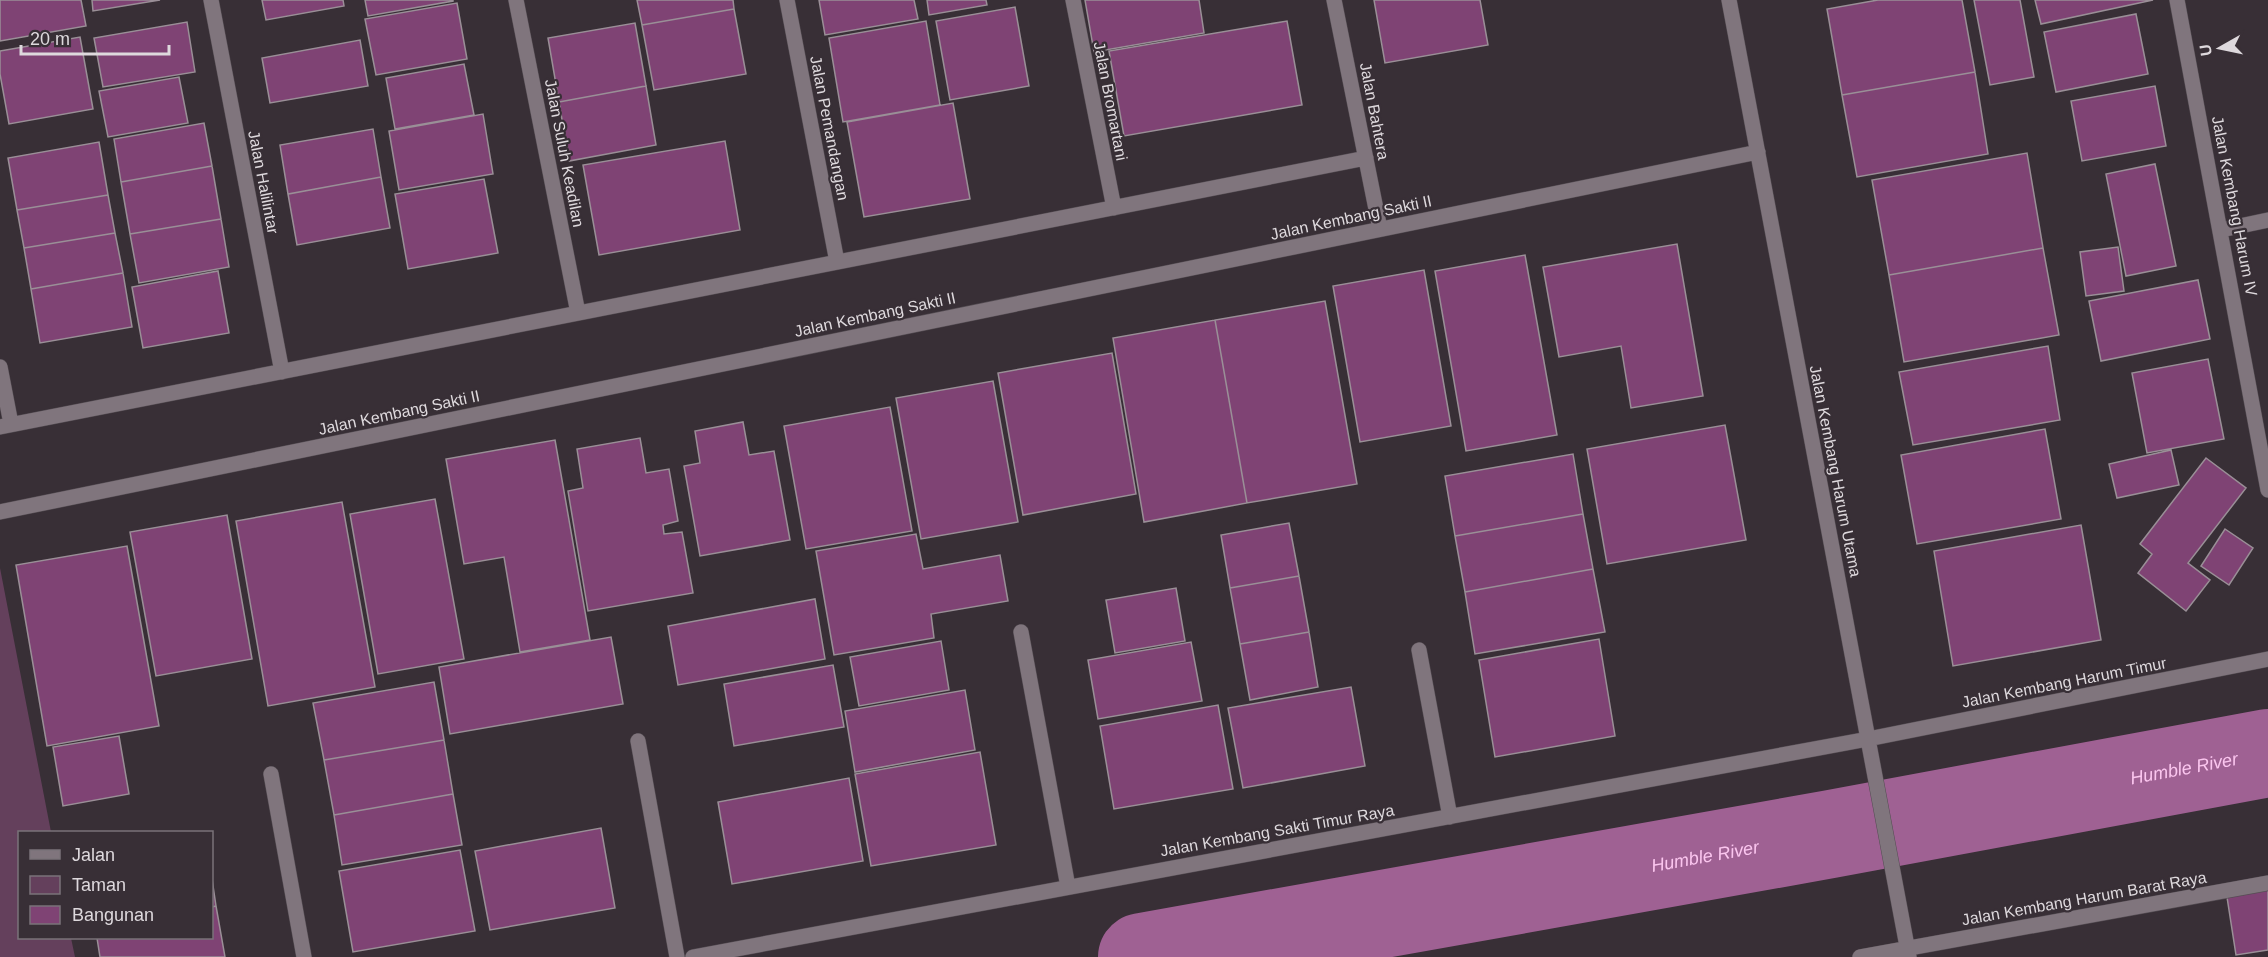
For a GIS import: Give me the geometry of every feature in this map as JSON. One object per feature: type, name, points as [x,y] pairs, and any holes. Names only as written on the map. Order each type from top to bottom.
[{"type":"street","name":"Jalan Halilintar","points":[[211,0],[282,372]]},
{"type":"street","name":"Jalan Suluh Keadilan","points":[[516,0],[578,313]]},
{"type":"street","name":"Jalan Pemandangan","points":[[787,0],[837,262]]},
{"type":"street","name":"Jalan Bromartani","points":[[1073,0],[1114,208]]},
{"type":"street","name":"Jalan Bahtera","points":[[1334,0],[1380,229]]},
{"type":"street","name":"Jalan Kembang Harum Utama","points":[[1729,0],[1908,952]]},
{"type":"street","name":"Jalan Kembang Harum IV","points":[[2178,0],[2268,490]]},
{"type":"street","name":"Jalan Kembang Sakti II","points":[[0,512],[1758,152]]},
{"type":"street","points":[[0,367],[6,426],[1366,158]]},
{"type":"street","points":[[2221,230],[2268,220]]},
{"type":"street","points":[[1021,632],[1068,887]]},
{"type":"street","points":[[1419,650],[1450,817]]},
{"type":"street","name":"Jalan Kembang Harum Timur","points":[[1868,739],[2268,659]]},
{"type":"street","name":"Jalan Kembang Sakti Timur Raya","points":[[693,957],[1868,739]]},
{"type":"street","points":[[638,741],[677,957]]},
{"type":"street","points":[[271,774],[304,957]]},
{"type":"street","name":"Jalan Kembang Harum Barat Raya","points":[[1860,957],[1908,952],[2268,883]]},
{"type":"green space","points":[[0,568],[51,831],[18,831],[18,939],[71,939],[75,957],[0,957]]},
{"type":"building","points":[[0,0],[81,0],[86,26],[0,41]]},
{"type":"building","points":[[92,0],[160,0],[93,11]]},
{"type":"building","points":[[262,0],[343,0],[344,6],[266,20]]},
{"type":"building","points":[[365,0],[453,0],[453,1],[368,16]]},
{"type":"building","points":[[637,0],[733,0],[734,9],[642,25]]},
{"type":"building","points":[[819,0],[914,0],[918,19],[825,35]]},
{"type":"building","points":[[927,0],[986,0],[987,5],[929,15]]},
{"type":"building","points":[[1085,0],[1199,0],[1204,33],[1094,52]]},
{"type":"building","points":[[1374,0],[1480,0],[1488,45],[1385,63]]},
{"type":"building","points":[[1878,0],[1962,0],[1975,72],[1842,95],[1827,9]]},
{"type":"building","points":[[1974,0],[2020,0],[2034,77],[1990,85]]},
{"type":"building","points":[[2035,0],[2153,0],[2041,24]]},
{"type":"building","points":[[457,3],[467,59],[376,75],[365,19]]},
{"type":"building","points":[[1015,7],[1029,86],[950,100],[936,21]]},
{"type":"building","points":[[734,9],[746,74],[654,90],[642,25]]},
{"type":"building","points":[[2136,14],[2148,74],[2056,92],[2044,32]]},
{"type":"building","points":[[926,21],[940,105],[843,122],[829,38]]},
{"type":"building","points":[[1287,21],[1302,105],[1124,136],[1109,51]]},
{"type":"building","points":[[187,22],[195,72],[103,87],[94,38]]},
{"type":"building","points":[[635,23],[646,86],[559,102],[548,38]]},
{"type":"building","points":[[80,37],[93,109],[9,124],[0,74],[0,51]]},
{"type":"building","points":[[360,40],[368,86],[270,103],[262,58]]},
{"type":"building","points":[[464,64],[474,115],[395,129],[386,78]]},
{"type":"building","points":[[1975,72],[1988,154],[1857,177],[1842,95]]},
{"type":"building","points":[[179,77],[188,123],[108,137],[99,91]]},
{"type":"building","points":[[646,86],[656,145],[569,161],[559,102]]},
{"type":"building","points":[[2155,86],[2166,146],[2082,161],[2071,101]]},
{"type":"building","points":[[953,103],[970,199],[864,217],[847,122]]},
{"type":"building","points":[[483,114],[493,174],[399,190],[389,131]]},
{"type":"building","points":[[204,123],[212,166],[121,182],[114,139]]},
{"type":"building","points":[[373,129],[381,177],[288,194],[280,145]]},
{"type":"building","points":[[725,141],[740,230],[599,255],[583,165]]},
{"type":"building","points":[[99,142],[108,195],[17,210],[8,158]]},
{"type":"building","points":[[2027,153],[2043,248],[1889,275],[1872,180]]},
{"type":"building","points":[[2155,164],[2176,266],[2126,276],[2106,174]]},
{"type":"building","points":[[212,166],[221,219],[130,234],[121,182]]},
{"type":"building","points":[[381,177],[390,228],[297,245],[288,194]]},
{"type":"building","points":[[484,179],[498,253],[408,269],[395,194]]},
{"type":"building","points":[[108,195],[115,233],[24,248],[17,210]]},
{"type":"building","points":[[221,219],[229,267],[139,283],[130,234]]},
{"type":"building","points":[[115,233],[123,273],[31,289],[24,248]]},
{"type":"building","points":[[1677,244],[1703,396],[1631,408],[1621,346],[1559,357],[1543,267]]},
{"type":"building","points":[[2118,247],[2124,291],[2086,296],[2080,252]]},
{"type":"building","points":[[2043,248],[2059,335],[1904,362],[1889,275]]},
{"type":"building","points":[[1525,255],[1557,435],[1466,451],[1435,271]]},
{"type":"building","points":[[1424,270],[1451,426],[1360,442],[1333,286]]},
{"type":"building","points":[[218,271],[229,333],[143,348],[132,287]]},
{"type":"building","points":[[123,273],[132,327],[40,343],[31,289]]},
{"type":"building","points":[[2198,280],[2210,339],[2101,361],[2089,301]]},
{"type":"building","points":[[1325,301],[1357,484],[1247,503],[1215,320]]},
{"type":"building","points":[[1215,320],[1247,503],[1144,522],[1113,338]]},
{"type":"building","points":[[2048,346],[2060,420],[1913,445],[1899,372]]},
{"type":"building","points":[[1112,353],[1136,494],[1023,515],[998,373]]},
{"type":"building","points":[[2208,359],[2224,439],[2147,453],[2132,373]]},
{"type":"building","points":[[993,381],[1018,522],[921,539],[896,398]]},
{"type":"building","points":[[890,407],[912,531],[806,549],[784,426]]},
{"type":"building","points":[[743,422],[749,455],[774,451],[790,540],[700,556],[684,466],[700,463],[695,431]]},
{"type":"building","points":[[1725,425],[1746,540],[1607,564],[1587,449]]},
{"type":"building","points":[[2045,429],[2061,519],[1917,544],[1901,455]]},
{"type":"building","points":[[640,438],[646,473],[669,469],[678,521],[663,525],[664,534],[682,532],[693,593],[588,611],[568,491],[583,488],[577,449]]},
{"type":"building","points":[[555,440],[590,640],[520,652],[504,557],[464,564],[446,459]]},
{"type":"building","points":[[2171,450],[2179,485],[2117,498],[2109,464]]},
{"type":"building","points":[[1573,454],[1583,514],[1455,536],[1445,476]]},
{"type":"building","points":[[2206,458],[2246,488],[2188,563],[2210,580],[2186,611],[2138,573],[2152,554],[2140,544]]},
{"type":"building","points":[[435,499],[464,659],[378,674],[350,514]]},
{"type":"building","points":[[342,502],[375,687],[268,706],[236,521]]},
{"type":"building","points":[[1583,514],[1593,569],[1465,592],[1455,536]]},
{"type":"building","points":[[227,515],[252,659],[156,676],[130,532]]},
{"type":"building","points":[[1289,523],[1299,576],[1230,588],[1221,535]]},
{"type":"building","points":[[2081,525],[2101,640],[1953,666],[1934,551]]},
{"type":"building","points":[[2225,529],[2253,548],[2229,585],[2201,566]]},
{"type":"building","points":[[916,534],[923,569],[1000,555],[1008,601],[931,614],[934,638],[834,655],[816,551]]},
{"type":"building","points":[[127,546],[159,726],[47,746],[16,565]]},
{"type":"building","points":[[1593,569],[1605,632],[1475,654],[1465,592]]},
{"type":"building","points":[[1299,576],[1309,632],[1240,644],[1230,588]]},
{"type":"building","points":[[1176,588],[1185,641],[1115,653],[1106,600]]},
{"type":"building","points":[[815,599],[825,659],[678,685],[668,626]]},
{"type":"building","points":[[1309,632],[1318,687],[1250,700],[1240,644]]},
{"type":"building","points":[[611,637],[623,704],[450,734],[439,667]]},
{"type":"building","points":[[1599,639],[1615,736],[1495,757],[1479,660]]},
{"type":"building","points":[[941,641],[949,690],[859,706],[850,657]]},
{"type":"building","points":[[1191,642],[1202,701],[1098,719],[1088,660]]},
{"type":"building","points":[[833,665],[844,727],[734,746],[724,684]]},
{"type":"building","points":[[434,682],[444,740],[324,760],[313,703]]},
{"type":"building","points":[[1351,687],[1365,766],[1243,788],[1228,708]]},
{"type":"building","points":[[965,690],[975,750],[855,772],[845,711]]},
{"type":"building","points":[[1218,705],[1233,789],[1114,809],[1100,726]]},
{"type":"building","points":[[119,736],[129,794],[63,806],[53,747]]},
{"type":"building","points":[[444,740],[453,794],[334,815],[324,760]]},
{"type":"building","points":[[980,752],[996,845],[871,866],[855,774]]},
{"type":"building","points":[[849,778],[863,861],[732,884],[718,802]]},
{"type":"building","points":[[453,794],[462,845],[342,865],[334,815]]},
{"type":"building","points":[[601,828],[615,908],[490,930],[475,851]]},
{"type":"building","points":[[460,850],[475,931],[353,952],[339,871]]},
{"type":"building","points":[[213,886],[216,906],[213,907]]},
{"type":"building","points":[[2268,890],[2268,950],[2236,955],[2227,897]]},
{"type":"building","points":[[216,906],[225,957],[100,957],[97,939],[213,939],[213,907]]},
{"type":"waterway","name":"Humble River","points":[[1142,957],[2268,753]]}]
